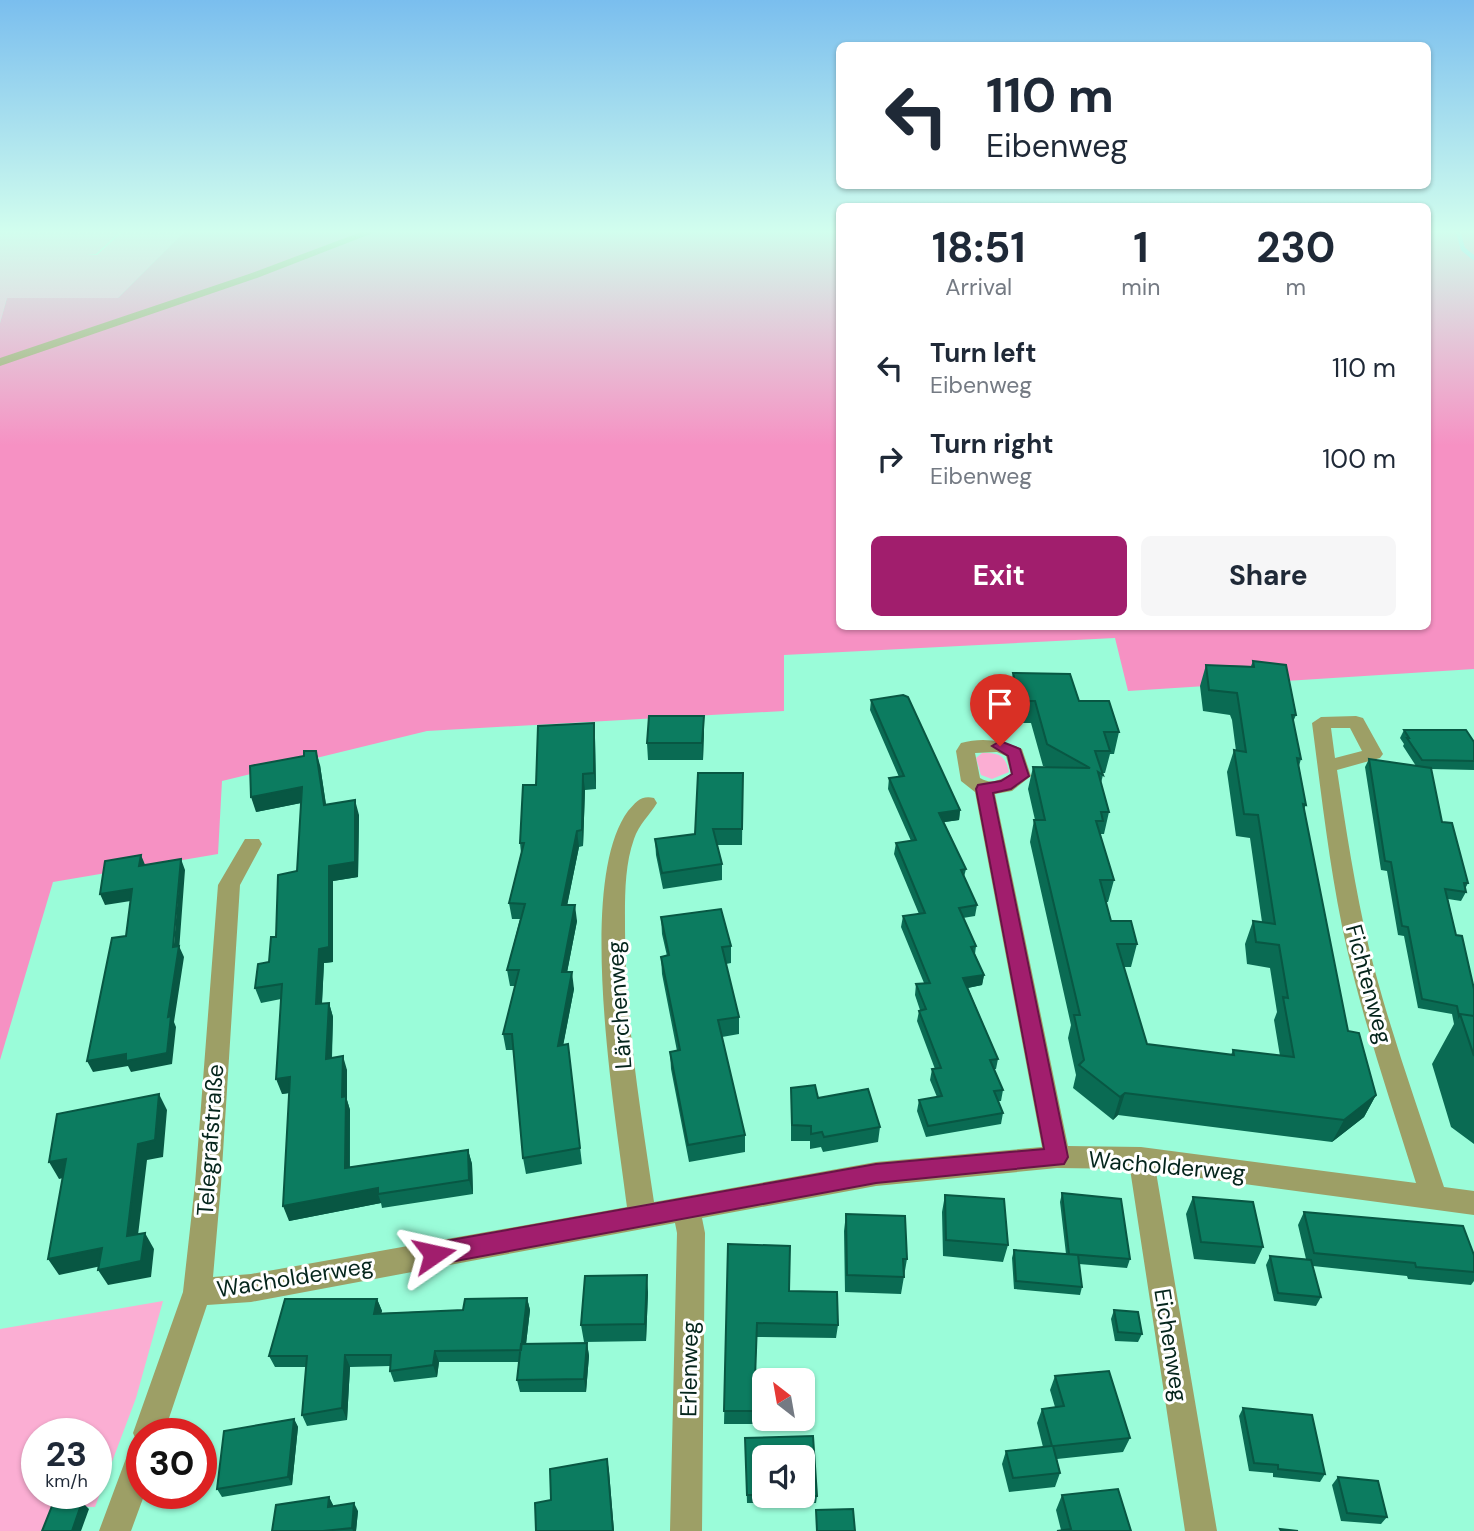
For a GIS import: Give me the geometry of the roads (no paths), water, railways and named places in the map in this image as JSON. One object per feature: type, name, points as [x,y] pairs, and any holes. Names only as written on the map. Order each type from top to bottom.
[{"type":"street","points":[[0,362],[175,302]]},
{"type":"street","name":"Fichtenweg","points":[[1327,766],[1350,912],[1368,988],[1434,1197]]},
{"type":"street","points":[[984,789],[1057,1157]]},
{"type":"street","name":"Lärchenweg","points":[[642,1215],[619,1032],[613,948],[615,878],[621,844],[634,816],[647,803]]},
{"type":"street","name":"Telegrafstraße","points":[[154,1418],[197,1292],[208,1184],[229,885],[252,844]]},
{"type":"street","name":"Wacholderweg","points":[[197,1292],[251,1287],[876,1174],[1057,1157],[1141,1158],[1474,1203]]},
{"type":"street","name":"Eichenweg","points":[[1141,1158],[1201,1531]]},
{"type":"street","name":"Erlenweg","points":[[686,1208],[691,1233],[686,1531]]},
{"type":"street","points":[[115,1531],[126,1500]]}]
